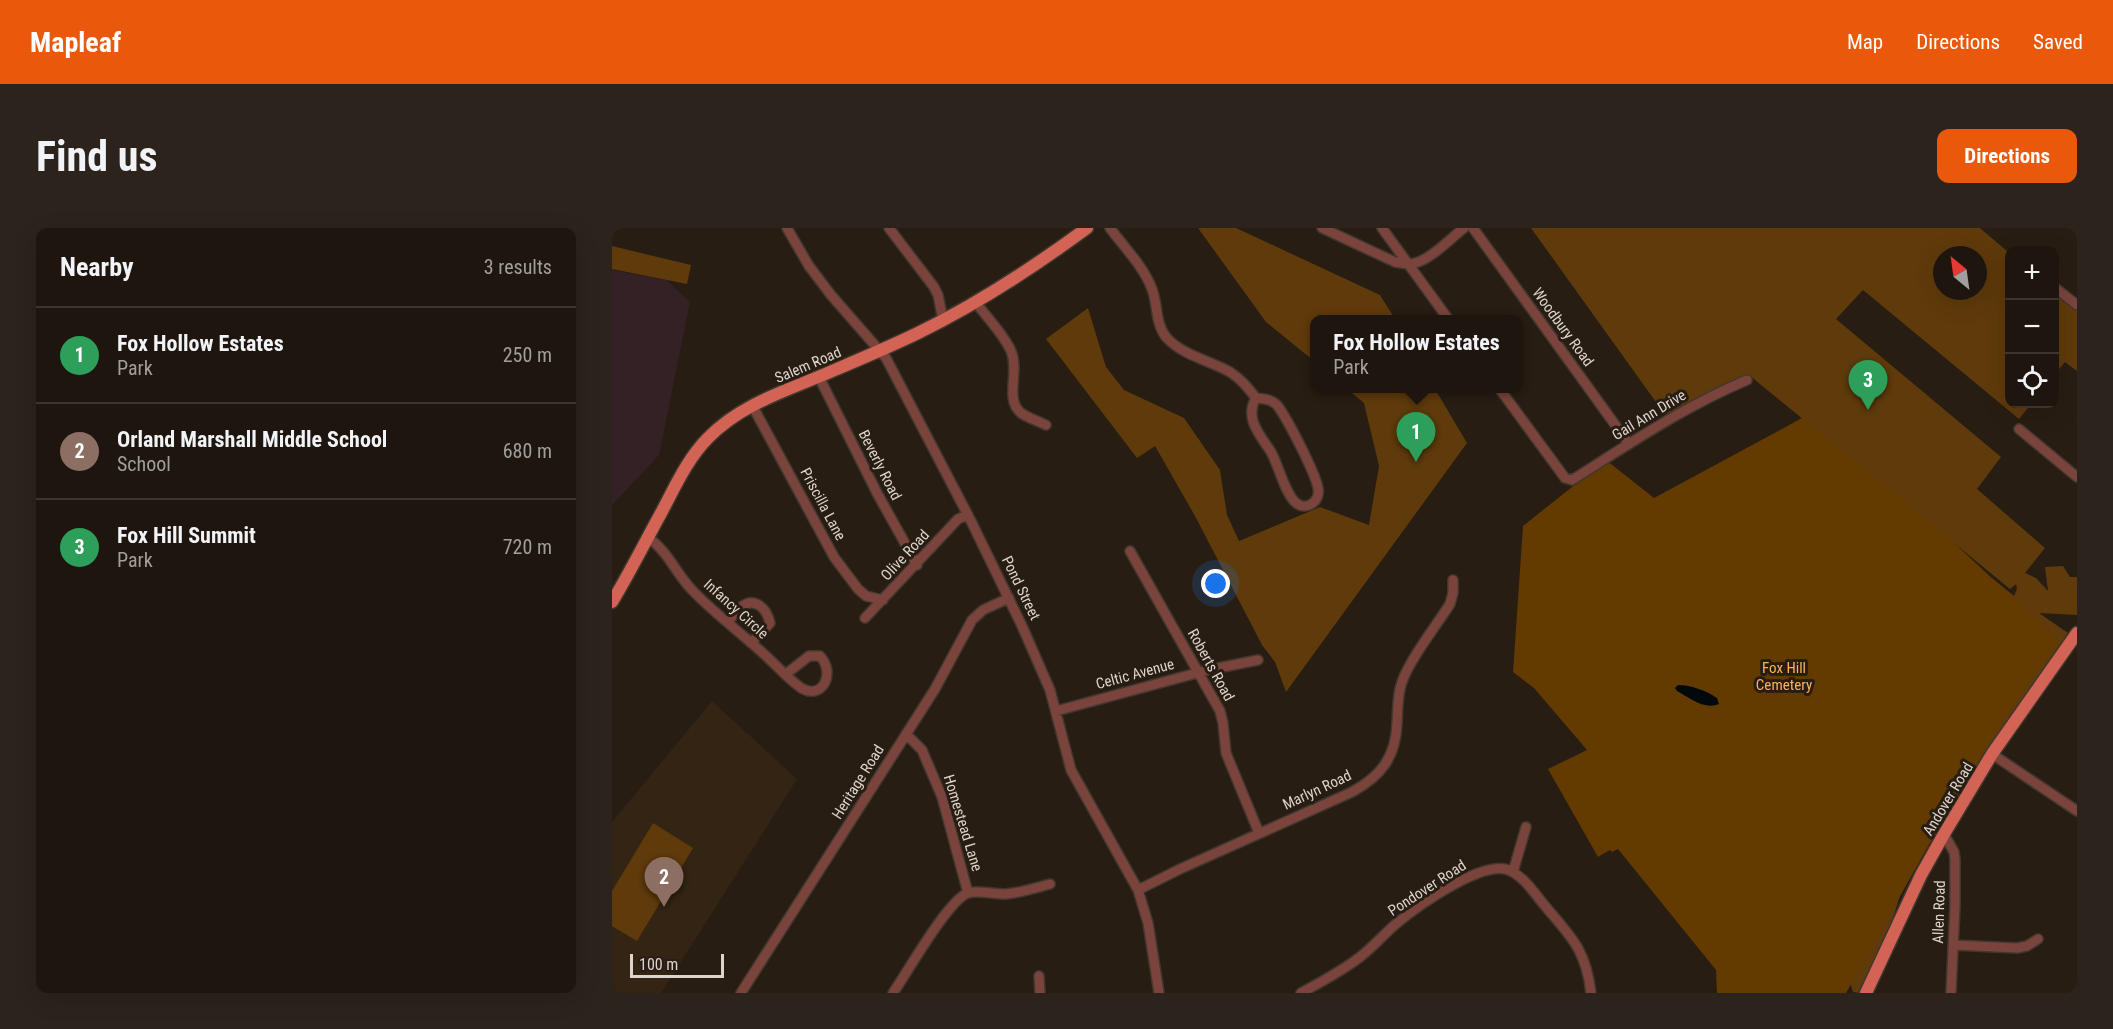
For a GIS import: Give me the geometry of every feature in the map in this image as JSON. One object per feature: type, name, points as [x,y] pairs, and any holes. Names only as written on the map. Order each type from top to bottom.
[{"type":"main road","name":"Salem Road","points":[[612,602],[677,482],[702,444],[728,419],[752,405],[943,320],[1037,263],[1088,228]]},
{"type":"main road","name":"Andover Road","points":[[1866,993],[1921,875],[1944,834],[1992,754],[2076,638]]},
{"type":"street","name":"Pond Street","points":[[788,228],[809,266],[886,358],[915,410],[1009,598],[1041,667],[1056,711],[1071,770],[1138,890],[1148,923],[1159,993]]},
{"type":"street","points":[[889,228],[934,288],[938,295],[943,320]]},
{"type":"street","points":[[1110,228],[1152,289],[1159,322],[1167,338],[1188,354],[1229,372],[1243,382],[1256,398],[1267,399],[1276,404],[1300,444],[1318,489],[1317,498],[1311,504],[1304,507],[1291,497],[1274,458],[1250,415],[1256,398]]},
{"type":"street","points":[[1322,228],[1395,262],[1407,263],[1415,263],[1423,259],[1464,228]]},
{"type":"street","points":[[1382,228],[1445,315]]},
{"type":"street","name":"Woodbury Road","points":[[1473,228],[1629,444]]},
{"type":"street","points":[[2059,291],[2077,305]]},
{"type":"street","points":[[975,302],[1010,349],[1014,365],[1015,380],[1012,400],[1015,406],[1023,414],[1046,425]]},
{"type":"street","name":"Beverly Road","points":[[819,376],[877,493],[917,565]]},
{"type":"street","name":"Gail Ann Drive","points":[[1503,393],[1565,478],[1572,480],[1707,399],[1747,380]]},
{"type":"street","name":"Priscilla Lane","points":[[752,405],[834,557],[858,589],[866,596],[883,600]]},
{"type":"street","points":[[2019,429],[2077,477]]},
{"type":"street","name":"Olive Road","points":[[865,618],[958,519],[968,515]]},
{"type":"street","name":"Infancy Circle","points":[[648,537],[662,547],[691,589],[751,643],[786,674],[803,689],[814,691],[823,686],[828,676],[826,663],[819,656],[809,656],[786,674]]},
{"type":"street","name":"Roberts Road","points":[[1130,551],[1220,711],[1224,723],[1226,753],[1259,833]]},
{"type":"street","name":"Marlyn Road","points":[[1138,890],[1352,792],[1373,780],[1381,771],[1396,740],[1401,684],[1450,603],[1453,580]]},
{"type":"street","name":"Heritage Road","points":[[741,993],[935,689],[972,620],[984,610],[1009,598]]},
{"type":"street","points":[[728,622],[743,605],[753,603],[763,607],[770,623],[751,643]]},
{"type":"street","name":"Celtic Avenue","points":[[1056,711],[1199,672],[1258,660]]},
{"type":"street","name":"Homestead Lane","points":[[906,734],[917,742],[922,750],[942,797],[968,893]]},
{"type":"street","points":[[1992,754],[2077,811]]},
{"type":"street","points":[[1526,827],[1513,872],[1533,891],[1579,948],[1587,967],[1591,993]]},
{"type":"street","name":"Allen Road","points":[[1944,834],[1954,852],[1955,859],[1951,993]]},
{"type":"street","name":"Pondover Road","points":[[1301,993],[1346,967],[1402,919],[1466,878],[1491,869],[1513,872]]},
{"type":"street","points":[[893,993],[949,909],[961,896],[968,893],[1007,894],[1050,884]]},
{"type":"street","points":[[1953,945],[2017,948],[2027,946],[2038,939]]},
{"type":"street","points":[[1039,976],[1040,993]]},
{"type":"shaded area","points":[[1198,228],[1236,228],[1380,295],[1392,315],[1310,315],[1310,358],[1266,322]]},
{"type":"shaded area","points":[[1531,228],[1980,228],[2005,250],[2005,407],[1863,290],[1836,319],[2001,457],[1977,489],[2045,548],[2025,573],[2036,578],[2048,591],[2045,567],[2063,566],[2070,577],[2077,577],[2077,615],[2039,613],[2068,633],[1955,797],[1901,892],[1892,922],[1860,993],[1853,992],[1849,979],[1992,578],[2014,596],[2017,589],[2016,584],[2010,589],[1749,375],[1666,416]]},
{"type":"shaded area","points":[[612,246],[691,265],[687,284],[612,269]]},
{"type":"shaded area","points":[[612,270],[666,280],[690,302],[659,455],[612,505]]},
{"type":"shaded area","points":[[2059,295],[2077,310],[2077,371],[2065,362],[2059,369]]},
{"type":"shaded area","points":[[1088,308],[1106,367],[1124,390],[1184,418],[1220,470],[1227,515],[1239,541],[1320,507],[1369,525],[1379,466],[1364,403],[1352,393],[1437,393],[1467,443],[1286,692],[1275,662],[1262,645],[1195,516],[1155,446],[1137,458],[1046,339]]},
{"type":"shaded area","points":[[2006,408],[2028,408],[2019,419]]},
{"type":"shaded area","points":[[1678,685],[1693,687],[1709,693],[1717,698],[1719,704],[1708,705],[1697,702],[1677,691],[1675,688]]},
{"type":"shaded area","points":[[712,701],[797,779],[661,993],[612,993],[612,822]]},
{"type":"shaded area","points":[[653,823],[693,848],[637,941],[612,926],[612,891]]},
{"type":"green space","name":"Fox Hill Cemetery","points":[[1802,418],[1949,538],[2059,641],[1973,769],[1846,993],[1717,993],[1716,970],[1618,849],[1612,852],[1610,850],[1598,857],[1548,769],[1587,750],[1534,688],[1513,672],[1523,526],[1606,460],[1654,498]]},
{"type":"place","name":"Fox Hill Summit","points":[[1868,410]]},
{"type":"place","name":"Fox Hollow Estates","points":[[1416,462]]},
{"type":"place","name":"Orland Marshall Middle School","points":[[664,907]]}]
